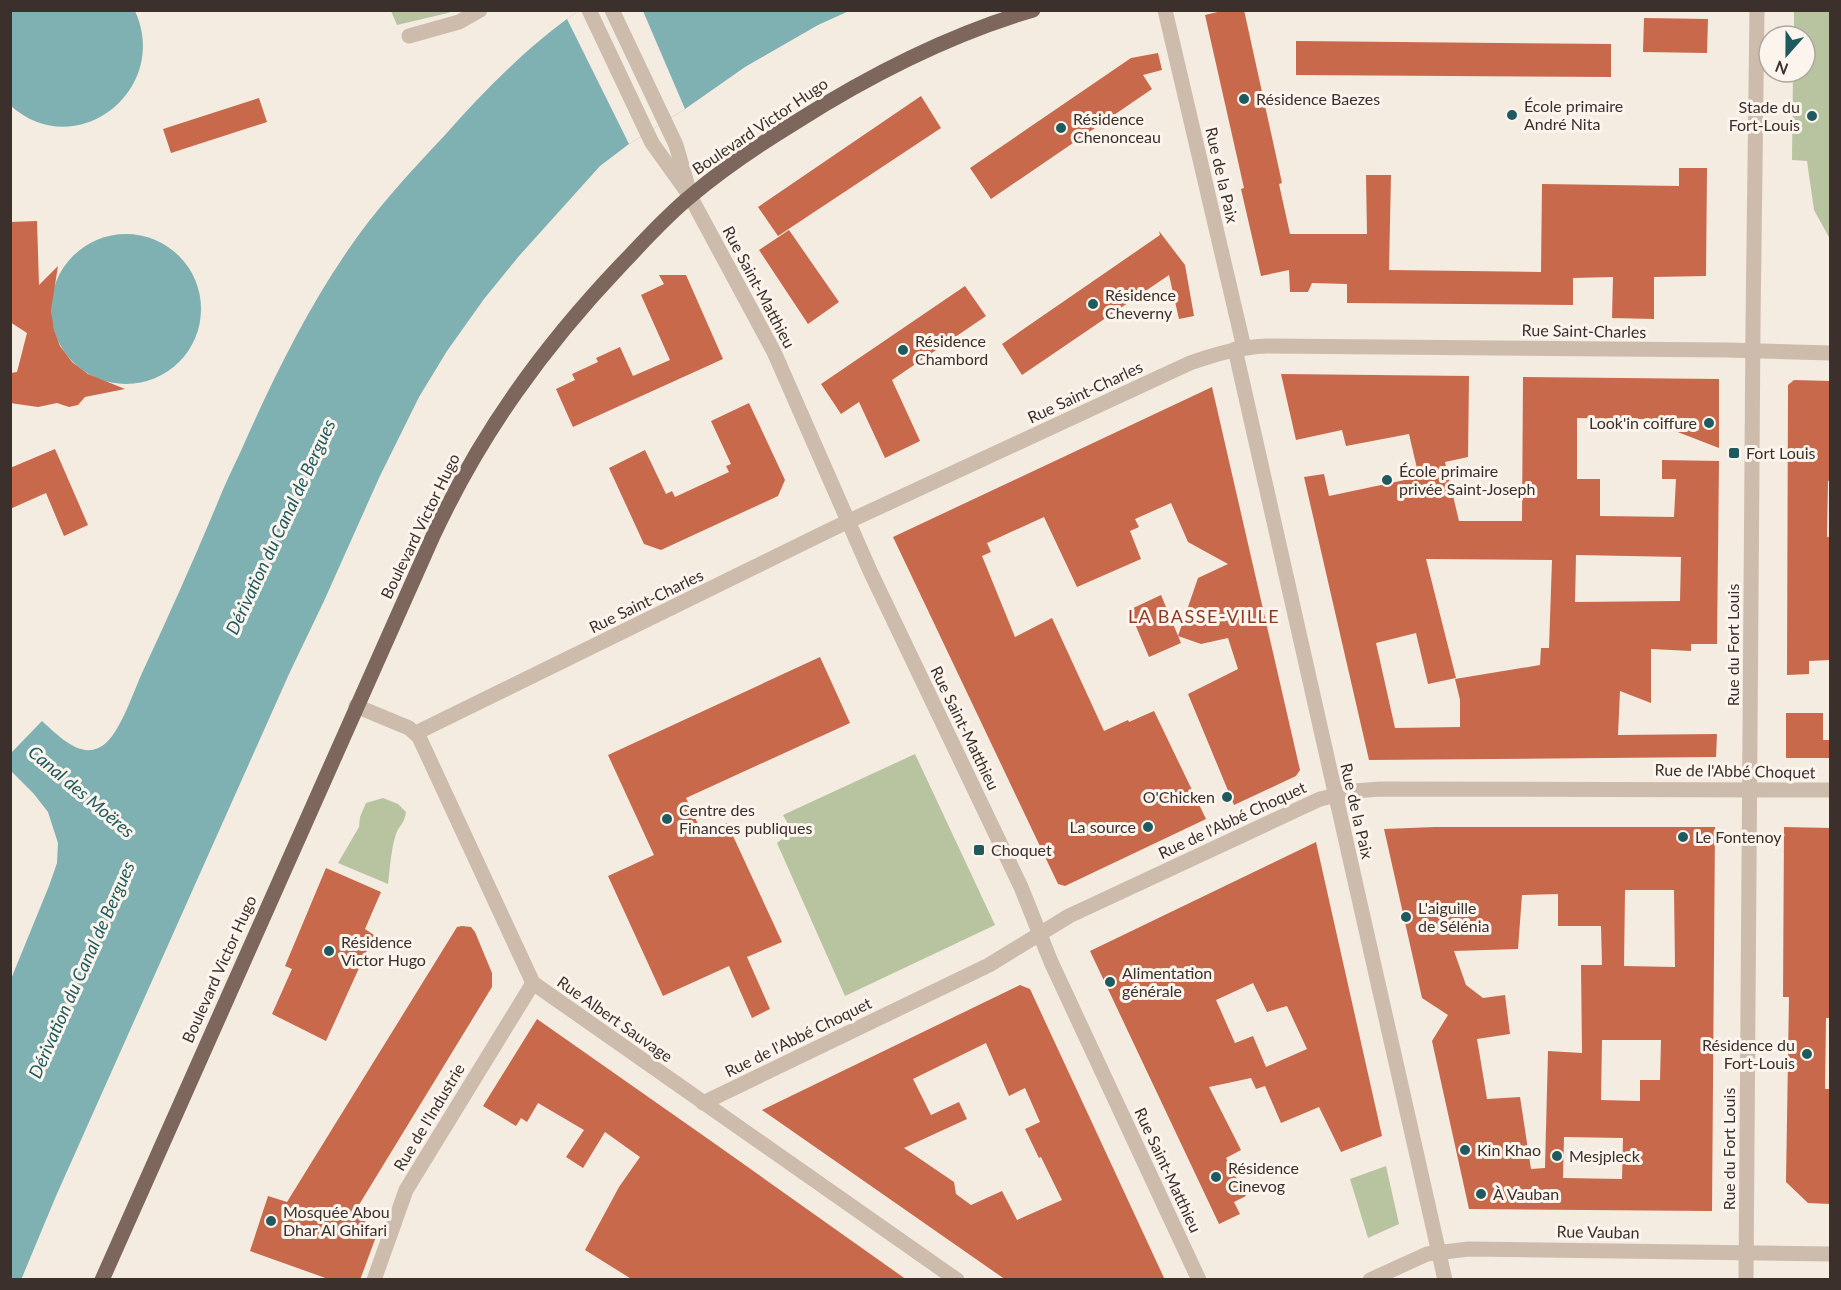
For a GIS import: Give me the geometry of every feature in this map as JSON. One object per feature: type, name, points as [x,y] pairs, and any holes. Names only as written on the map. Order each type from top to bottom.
[{"type":"main road","name":"Boulevard Victor Hugo","points":[[102,1280],[444,511],[482,442],[541,356],[593,295],[662,222],[690,196],[759,145],[866,79],[951,40],[1033,10]]},
{"type":"street","points":[[409,36],[459,22],[480,10]]},
{"type":"street","name":"Rue Saint-Matthieu","points":[[589,10],[652,143],[690,196],[774,352],[848,522],[1017,878],[1051,962],[1199,1280]]},
{"type":"street","name":"Rue Saint-Matthieu","points":[[612,10],[676,145],[690,196]]},
{"type":"street","name":"Rue de la Paix","points":[[1165,10],[1335,795],[1445,1280]]},
{"type":"street","name":"Rue du Fort Louis","points":[[1746,1280],[1752,351],[1757,10]]},
{"type":"street","name":"Rue Saint-Charles","points":[[416,733],[848,522],[1190,363],[1239,349],[1268,346],[1830,353]]},
{"type":"street","points":[[356,706],[416,733]]},
{"type":"street","name":"Rue Albert Sauvage","points":[[416,733],[440,779],[533,983],[957,1280]]},
{"type":"street","name":"Rue de l'Abbé Choquet","points":[[703,1103],[990,965],[1069,916],[1306,804],[1335,795],[1381,789],[1830,790]]},
{"type":"street","name":"Rue de l'Industrie","points":[[374,1280],[406,1190],[533,983]]},
{"type":"street","name":"Rue Vauban","points":[[1370,1280],[1415,1258],[1438,1252],[1483,1249],[1830,1254]]},
{"type":"green space","points":[[391,11],[452,11],[397,25]]},
{"type":"green space","name":"Stade du Fort-Louis","points":[[1794,11],[1830,11],[1830,239],[1814,210],[1807,161],[1792,160],[1793,84],[1817,84],[1817,24],[1794,24]]},
{"type":"green space","points":[[915,754],[995,925],[845,996],[777,843],[792,831],[783,815]]},
{"type":"green space","points":[[383,798],[398,804],[406,812],[394,840],[388,884],[338,863],[359,827],[360,817],[366,803]]},
{"type":"green space","points":[[1386,1166],[1399,1224],[1368,1238],[1350,1179]]},
{"type":"water","points":[[10,11],[135,11],[143,40],[140,67],[129,91],[111,110],[88,122],[63,127],[36,122],[11,106]]},
{"type":"water","points":[[578,11],[849,11],[818,25],[745,67],[685,109],[629,144],[600,166],[519,256],[484,299],[447,351],[419,397],[379,478],[289,674],[56,1196],[21,1280],[10,1279],[11,979],[57,863],[58,843],[48,812],[11,771],[11,753],[42,721],[64,740],[81,749],[98,748],[112,736],[127,709],[270,388],[305,319],[332,275],[380,207],[476,101],[525,53]]},
{"type":"water","points":[[126,234],[155,239],[168,246],[179,256],[189,267],[196,280],[201,309],[196,338],[189,351],[179,362],[168,372],[155,379],[126,384],[97,379],[84,372],[73,362],[63,351],[56,338],[51,309],[56,280],[63,267],[73,256],[84,246],[97,239]]},
{"type":"pier","points":[[578,11],[643,11],[685,109],[629,144],[567,19]]},
{"type":"building","points":[[1226,10],[1244,10],[1282,183],[1279,184],[1290,234],[1367,234],[1366,175],[1391,175],[1389,270],[1541,272],[1542,184],[1679,186],[1679,168],[1707,168],[1706,276],[1654,277],[1654,319],[1612,318],[1613,277],[1573,278],[1573,305],[1347,303],[1347,284],[1312,283],[1308,292],[1290,292],[1289,270],[1261,276],[1241,189],[1244,188],[1205,15]]},
{"type":"building","points":[[1644,18],[1708,19],[1707,53],[1643,52]]},
{"type":"building","points":[[1296,41],[1611,44],[1611,77],[1296,75]]},
{"type":"building","name":"Résidence Chenonceau","points":[[1158,53],[1162,70],[1143,75],[1152,89],[991,199],[970,168],[1131,58]]},
{"type":"building","points":[[921,96],[941,128],[778,236],[758,207]]},
{"type":"building","points":[[259,98],[267,122],[171,153],[163,129]]},
{"type":"building","points":[[37,221],[39,285],[58,266],[51,310],[54,330],[60,346],[72,362],[88,374],[125,389],[85,397],[78,405],[69,407],[57,403],[38,407],[10,403],[10,373],[17,372],[27,333],[10,322],[10,222]]},
{"type":"building","points":[[789,230],[839,302],[808,324],[759,250]]},
{"type":"building","name":"Résidence Cheverny","points":[[1159,231],[1185,265],[1194,316],[1179,319],[1169,275],[1022,375],[1002,344],[1160,235]]},
{"type":"building","points":[[659,275],[686,275],[723,359],[573,427],[556,389],[575,380],[572,374],[598,362],[596,358],[620,347],[633,376],[670,360],[641,295],[664,284]]},
{"type":"building","name":"Résidence Chambord","points":[[965,286],[986,316],[892,380],[920,441],[885,458],[859,402],[841,414],[821,384]]},
{"type":"building","points":[[1281,374],[1469,376],[1468,457],[1445,462],[1459,521],[1522,521],[1523,377],[1719,379],[1719,448],[1644,419],[1577,418],[1577,479],[1600,479],[1600,516],[1674,517],[1676,479],[1662,479],[1662,460],[1719,461],[1717,644],[1691,644],[1691,651],[1651,649],[1651,703],[1620,691],[1618,735],[1717,734],[1716,757],[1369,760],[1304,477],[1324,474],[1329,496],[1419,477],[1409,434],[1346,446],[1342,430],[1296,440]],"holes":[[[1576,555],[1681,557],[1680,601],[1575,602]],[[1426,559],[1552,560],[1549,648],[1541,648],[1540,665],[1455,679],[1460,700],[1460,727],[1395,728],[1376,643],[1416,633],[1428,684],[1456,678]]]},
{"type":"building","points":[[1794,380],[1830,381],[1830,481],[1828,481],[1827,537],[1830,537],[1830,660],[1809,661],[1809,674],[1787,675],[1788,385]]},
{"type":"building","points":[[1212,387],[1300,770],[1296,776],[1234,805],[1188,694],[1238,669],[1228,638],[1201,644],[1178,636],[1198,578],[1228,564],[1188,542],[1171,503],[1135,519],[1139,527],[1130,531],[1141,559],[1077,587],[1044,517],[987,543],[991,552],[982,556],[1015,637],[1052,618],[1104,731],[1154,711],[1206,819],[1065,886],[1058,884],[893,537]]},
{"type":"building","points":[[749,403],[785,480],[778,496],[661,550],[644,544],[609,468],[645,450],[666,494],[672,491],[675,497],[729,472],[726,466],[731,464],[711,421]]},
{"type":"building","points":[[55,449],[88,525],[64,536],[46,493],[10,509],[10,468]]},
{"type":"building","points":[[1161,595],[1181,643],[1149,657],[1129,610]]},
{"type":"building","name":"Centre des Finances publiques","points":[[820,657],[850,723],[686,798],[703,835],[727,823],[782,942],[747,957],[770,1009],[752,1018],[729,966],[663,996],[608,876],[654,855],[608,755]]},
{"type":"building","points":[[1786,713],[1823,713],[1823,740],[1830,740],[1830,758],[1786,758]]},
{"type":"building","points":[[1715,827],[1712,1211],[1469,1209],[1432,1041],[1448,1015],[1422,998],[1384,829]],"holes":[[[1625,890],[1674,890],[1675,967],[1624,966]],[[1558,894],[1558,926],[1601,926],[1602,965],[1581,965],[1582,1053],[1548,1051],[1545,1168],[1531,1169],[1520,1097],[1487,1099],[1477,1039],[1510,1034],[1505,995],[1483,998],[1466,985],[1454,951],[1518,949],[1522,895]],[[1602,1040],[1661,1040],[1660,1080],[1640,1080],[1640,1101],[1601,1100]],[[1564,1137],[1623,1138],[1622,1179],[1563,1178]]]},
{"type":"building","points":[[1784,827],[1830,828],[1830,1018],[1826,1018],[1825,1089],[1830,1089],[1830,1204],[1808,1203],[1786,1182],[1789,997],[1783,997]]},
{"type":"building","points":[[1316,842],[1382,1136],[1341,1152],[1319,1107],[1281,1123],[1265,1086],[1256,1089],[1251,1078],[1209,1087],[1241,1150],[1226,1158],[1246,1196],[1234,1202],[1240,1214],[1219,1224],[1090,951]],"holes":[[[1253,983],[1267,1012],[1287,1006],[1307,1049],[1266,1067],[1253,1036],[1235,1043],[1216,1000]]]},
{"type":"building","name":"Résidence Victor Hugo","points":[[326,868],[381,892],[365,929],[374,935],[326,1041],[272,1014],[292,969],[285,966]]},
{"type":"building","points":[[457,927],[471,927],[475,932],[492,973],[492,987],[354,1213],[367,1217],[362,1229],[377,1234],[360,1280],[331,1280],[250,1251],[268,1196],[287,1202]]},
{"type":"building","points":[[1020,985],[1030,989],[1165,1280],[1006,1280],[762,1110]],"holes":[[[986,1043],[1009,1096],[1025,1088],[1040,1122],[1025,1129],[1062,1200],[1017,1220],[1002,1191],[971,1205],[956,1194],[954,1182],[904,1148],[967,1119],[959,1102],[931,1115],[913,1079]]]},
{"type":"building","points":[[537,1019],[907,1280],[633,1280],[585,1250],[619,1187],[640,1157],[605,1132],[583,1168],[566,1157],[584,1130],[538,1103],[527,1122],[521,1118],[516,1126],[483,1106]]},
{"type":"place","name":"Résidence Baezes","points":[[1244,99]]},
{"type":"place","name":"École primaire André Nita","points":[[1512,115]]},
{"type":"place","name":"Stade du Fort-Louis","points":[[1812,116]]},
{"type":"place","name":"Résidence Chenonceau","points":[[1061,128]]},
{"type":"place","name":"Résidence Cheverny","points":[[1093,304]]},
{"type":"place","name":"Résidence Chambord","points":[[903,350]]},
{"type":"place","name":"Look'in coiffure","points":[[1709,423]]},
{"type":"place","name":"Fort Louis","points":[[1734,453]]},
{"type":"place","name":"École primaire privée Saint-Joseph","points":[[1387,480]]},
{"type":"place","name":"O'Chicken","points":[[1227,797]]},
{"type":"place","name":"Centre des Finances publiques","points":[[667,819]]},
{"type":"place","name":"La source","points":[[1148,827]]},
{"type":"place","name":"Le Fontenoy","points":[[1683,837]]},
{"type":"place","name":"Choquet","points":[[979,850]]},
{"type":"place","name":"L'aiguille de Sélénia","points":[[1406,917]]},
{"type":"place","name":"Résidence Victor Hugo","points":[[329,951]]},
{"type":"place","name":"Alimentation générale","points":[[1110,982]]},
{"type":"place","name":"Résidence du Fort-Louis","points":[[1807,1054]]},
{"type":"place","name":"Kin Khao","points":[[1465,1150]]},
{"type":"place","name":"Mesjpleck","points":[[1557,1156]]},
{"type":"place","name":"Résidence Cinevog","points":[[1216,1177]]},
{"type":"place","name":"À Vauban","points":[[1481,1194]]},
{"type":"place","name":"Mosquée Abou Dhar Al Ghifari","points":[[271,1221]]},
{"type":"district","name":"LA BASSE-VILLE","points":[[1204,617]]},
{"type":"water label","name":"Dérivation du Canal de Bergues","points":[[281,527]]},
{"type":"water label","name":"Canal des Moëres","points":[[81,792]]},
{"type":"water label","name":"Dérivation du Canal de Bergues","points":[[82,970]]}]
